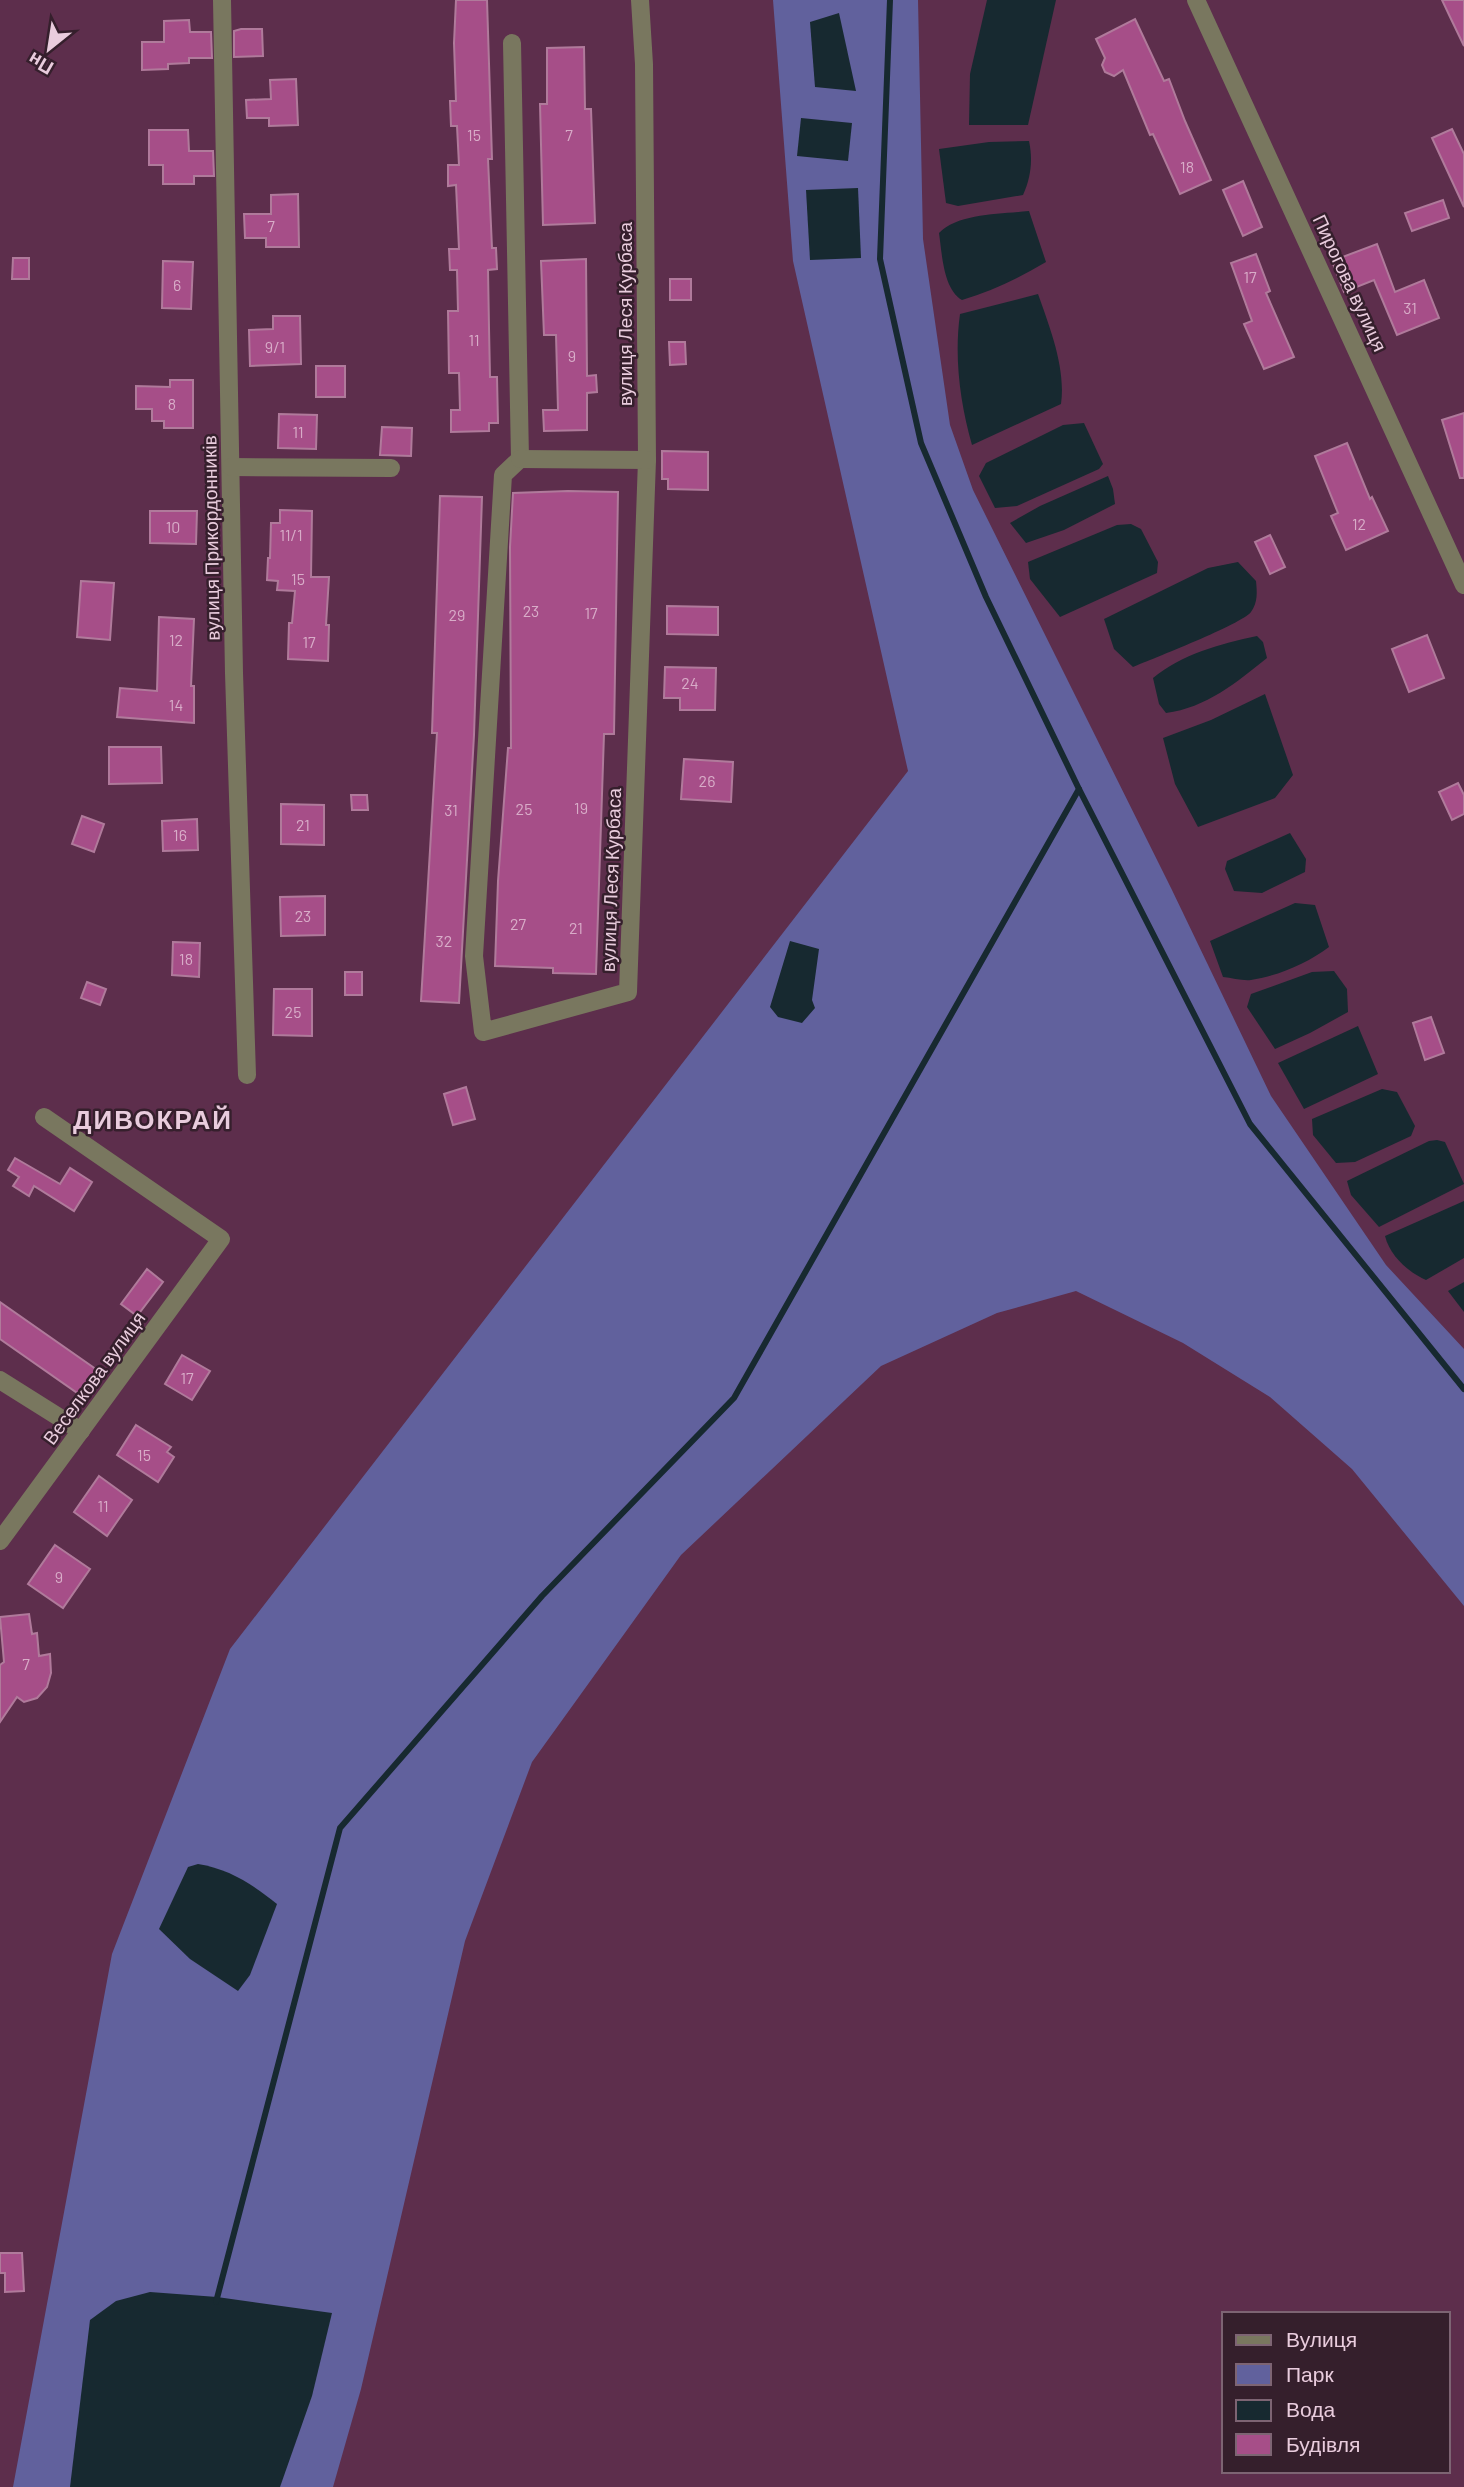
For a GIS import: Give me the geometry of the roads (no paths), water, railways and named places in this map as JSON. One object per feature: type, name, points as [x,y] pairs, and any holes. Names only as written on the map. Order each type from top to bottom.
[{"type":"street","name":"вулиця Прикордонників","points":[[222,0],[235,687],[247,1075]]},
{"type":"street","name":"вулиця Леся Курбаса","points":[[520,459],[503,475],[474,956],[483,1032],[628,992],[647,460],[644,64],[640,0]]},
{"type":"street","name":"Пирогова вулиця","points":[[1196,0],[1464,584]]},
{"type":"street","points":[[512,43],[520,459],[647,460]]},
{"type":"street","points":[[231,467],[391,468]]},
{"type":"street","name":"Веселкова вулиця","points":[[0,1541],[221,1239],[44,1117]]},
{"type":"street","points":[[0,1380],[80,1431]]},
{"type":"water","points":[[987,0],[1056,0],[1028,125],[969,125],[970,74]]},
{"type":"water","points":[[839,13],[856,91],[815,87],[810,22]]},
{"type":"water","points":[[801,118],[852,123],[848,161],[797,156]]},
{"type":"water","points":[[1029,141],[1030,168],[1023,195],[958,206],[946,203],[939,149],[989,142]]},
{"type":"water","points":[[858,188],[861,258],[810,260],[806,190]]},
{"type":"water","points":[[1029,211],[1046,262],[1005,284],[962,300],[947,279],[939,233],[947,226],[969,218]]},
{"type":"water","points":[[1038,294],[1059,362],[1061,404],[972,445],[959,380],[960,314]]},
{"type":"water","points":[[1084,423],[1103,464],[1099,469],[1017,506],[995,508],[979,476],[986,463],[1063,425]]},
{"type":"water","points":[[1108,476],[1115,504],[1064,530],[1026,543],[1010,523],[1040,506]]},
{"type":"water","points":[[1131,524],[1141,529],[1158,562],[1157,573],[1060,617],[1030,579],[1028,562],[1117,525]]},
{"type":"water","points":[[1238,562],[1256,581],[1255,604],[1251,612],[1244,617],[1215,633],[1133,667],[1114,649],[1104,619],[1208,568]]},
{"type":"water","points":[[1257,636],[1263,642],[1267,658],[1232,685],[1208,700],[1181,710],[1166,713],[1159,704],[1153,678],[1164,670],[1202,651]]},
{"type":"water","points":[[1265,694],[1293,775],[1275,798],[1198,827],[1175,784],[1163,738],[1211,720]]},
{"type":"water","points":[[1290,833],[1306,859],[1305,872],[1262,893],[1234,891],[1225,869],[1227,861]]},
{"type":"water","points":[[1295,903],[1315,905],[1329,947],[1302,963],[1272,975],[1248,980],[1223,977],[1210,941]]},
{"type":"water","points":[[790,941],[819,949],[812,1000],[815,1008],[802,1023],[778,1017],[770,1007]]},
{"type":"water","points":[[1334,971],[1347,989],[1348,1012],[1275,1049],[1247,1007],[1251,994],[1312,972]]},
{"type":"water","points":[[1358,1026],[1378,1074],[1304,1109],[1278,1063]]},
{"type":"water","points":[[1382,1089],[1397,1092],[1415,1126],[1411,1136],[1355,1162],[1336,1163],[1313,1135],[1312,1119]]},
{"type":"water","points":[[1429,1141],[1445,1142],[1464,1184],[1379,1227],[1351,1195],[1347,1181]]},
{"type":"water","points":[[1464,1201],[1464,1258],[1426,1280],[1413,1273],[1391,1250],[1385,1236]]},
{"type":"water","points":[[1464,1282],[1464,1312],[1448,1291]]},
{"type":"water","points":[[198,1864],[210,1866],[240,1879],[277,1904],[250,1975],[238,1991],[190,1959],[159,1929],[188,1867]]},
{"type":"water","points":[[150,2292],[217,2297],[332,2313],[312,2396],[280,2487],[70,2487],[90,2320],[116,2301]]},
{"type":"waterway","points":[[890,0],[880,259],[921,443],[986,597],[1079,789],[1250,1124],[1464,1389]]},
{"type":"waterway","points":[[216,2302],[340,1828],[542,1596],[734,1398],[1079,789]]},
{"type":"district","name":"ДИВОКРАЙ","points":[[153,1120]]}]
